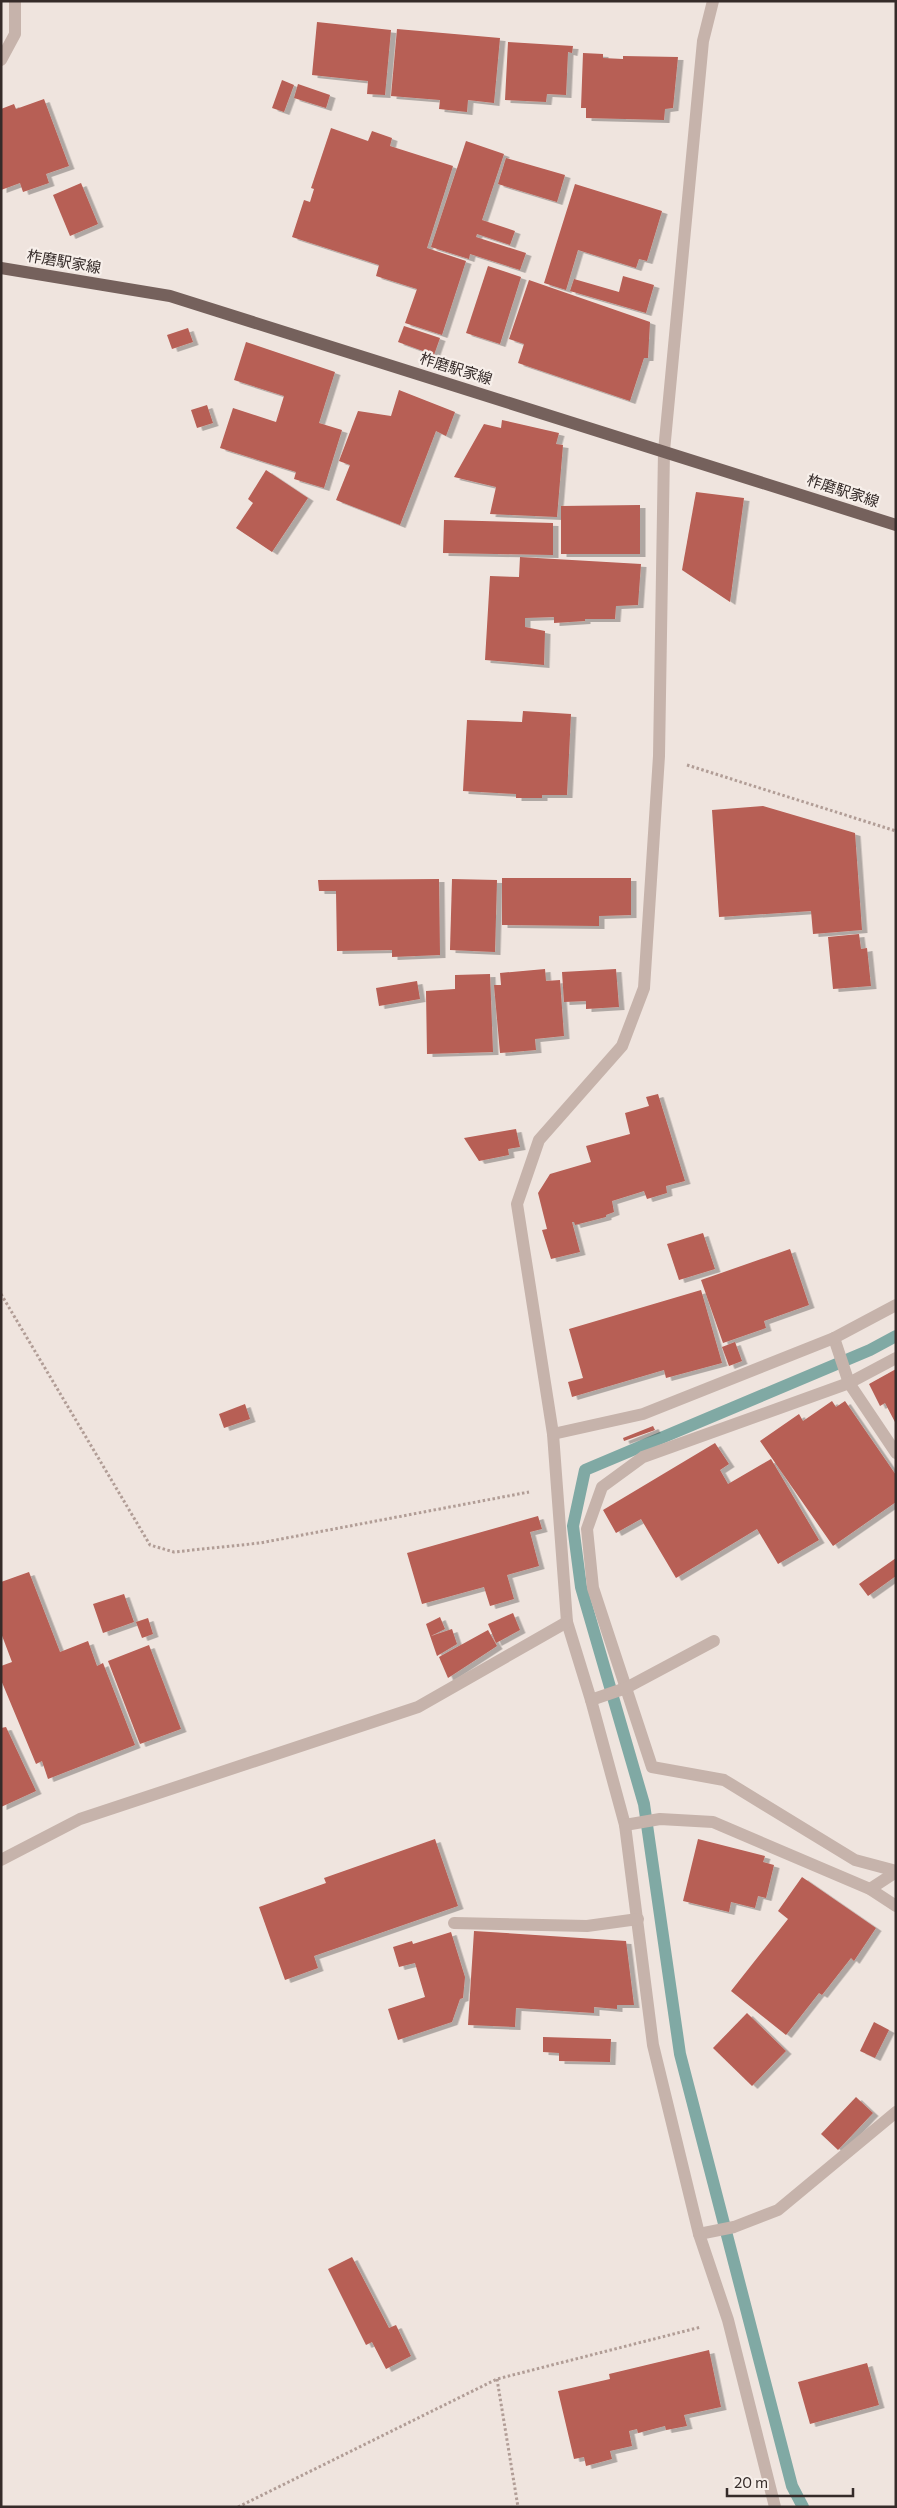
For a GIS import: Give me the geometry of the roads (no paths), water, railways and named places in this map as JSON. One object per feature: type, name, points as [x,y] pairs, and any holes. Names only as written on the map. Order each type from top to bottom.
[{"type":"main road","name":"柞磨駅家線","points":[[1,268],[170,296],[896,525]]},
{"type":"street","points":[[1,60],[15,34],[15,1]]},
{"type":"street","points":[[713,1],[703,41],[664,451],[659,756],[644,988],[622,1046],[539,1140],[517,1204],[553,1434],[566,1622],[630,1824],[638,1919],[653,2045],[699,2234],[728,2320],[775,2507]]},
{"type":"street","points":[[553,1434],[643,1414],[834,1338],[896,1305]]},
{"type":"street","points":[[834,1338],[849,1383],[896,1453]]},
{"type":"street","points":[[896,1358],[849,1383],[643,1457],[602,1488],[587,1529],[593,1588],[652,1767],[724,1780],[855,1860],[896,1872]]},
{"type":"street","points":[[1,1860],[80,1819],[418,1706],[566,1622]]},
{"type":"street","points":[[591,1700],[626,1688],[714,1641]]},
{"type":"street","points":[[630,1824],[660,1819],[713,1822],[870,1889],[896,1906]]},
{"type":"street","points":[[870,1889],[896,1872]]},
{"type":"street","points":[[454,1923],[587,1926],[638,1919]]},
{"type":"street","points":[[699,2234],[734,2227],[778,2210],[896,2112]]},
{"type":"waterway","points":[[803,2507],[792,2486],[680,2054],[644,1804],[581,1587],[573,1526],[585,1470],[870,1350],[896,1336]]}]
